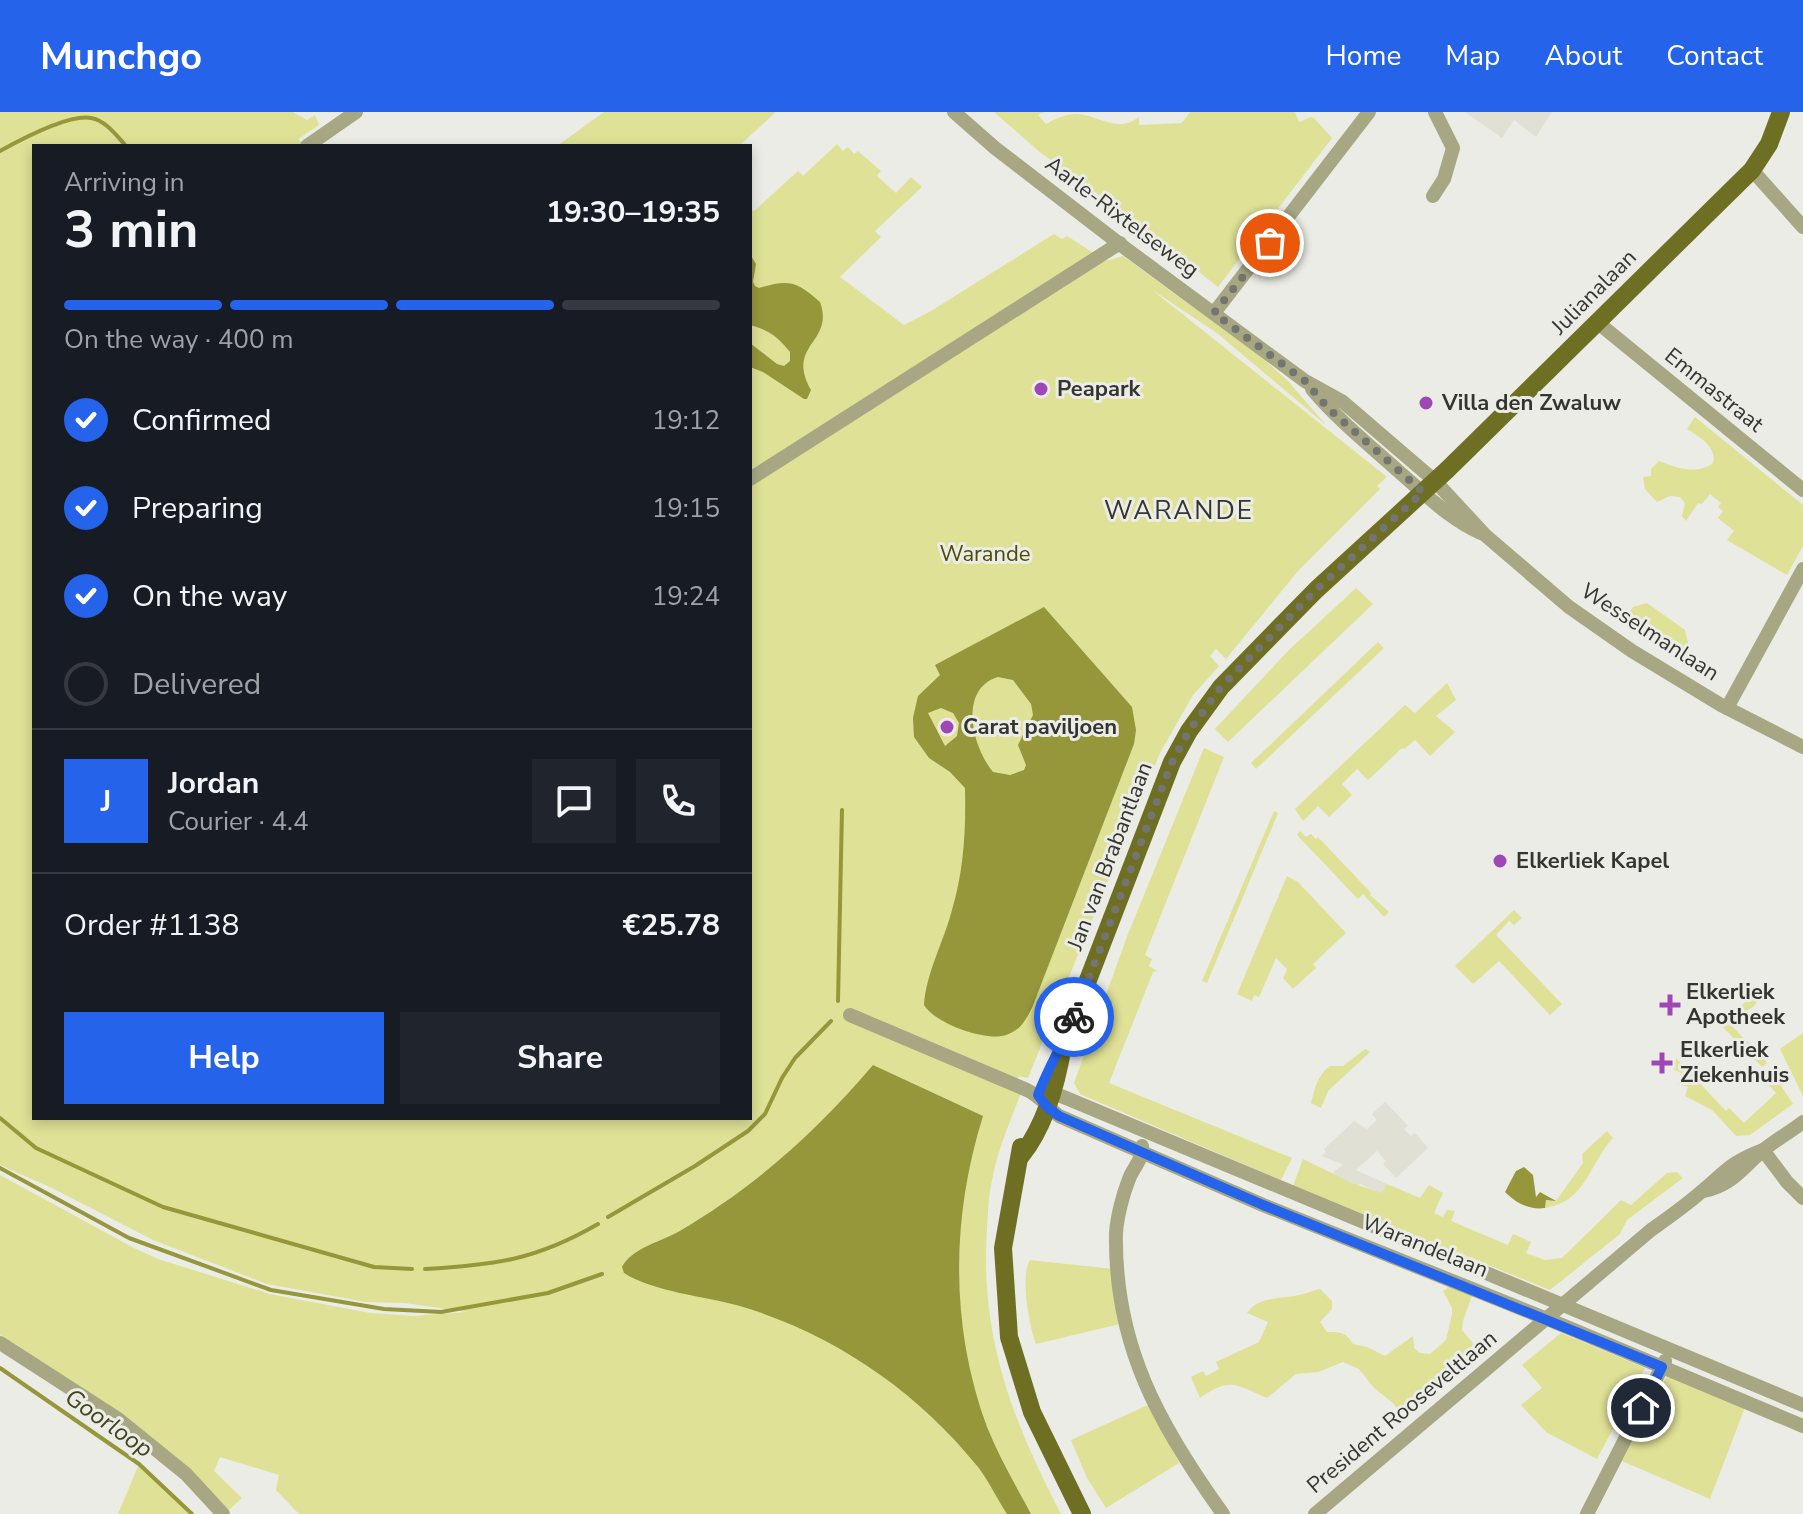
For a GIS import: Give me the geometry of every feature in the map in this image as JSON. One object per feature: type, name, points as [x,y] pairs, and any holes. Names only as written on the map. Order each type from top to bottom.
[{"type":"main road","name":"Julianalaan","points":[[1429,487],[1752,170],[1769,144],[1781,112]]},
{"type":"main road","name":"Jan van Brabantlaan","points":[[1082,1514],[1032,1412],[1009,1337],[1003,1248],[1013,1180],[1021,1156],[1029,1147],[1045,1098],[1059,1071],[1063,1045],[1172,762],[1189,731],[1221,687],[1316,590],[1429,487]]},
{"type":"street","points":[[310,144],[356,112]]},
{"type":"street","name":"Aarle-Rixtelseweg","points":[[954,112],[995,148],[1305,381],[1343,402],[1429,487]]},
{"type":"street","points":[[1214,313],[1369,112]]},
{"type":"street","points":[[1433,196],[1444,179],[1453,148],[1435,112]]},
{"type":"street","points":[[1752,170],[1803,227]]},
{"type":"street","points":[[752,478],[1120,243]]},
{"type":"street","name":"Emmastraat","points":[[1597,322],[1803,490]]},
{"type":"street","name":"Wesselmanlaan","points":[[1429,487],[1569,607],[1632,651],[1727,708],[1803,747]]},
{"type":"street","points":[[1727,708],[1803,569]]},
{"type":"street","name":"Warandelaan","points":[[850,1015],[1045,1098],[1140,1130],[1803,1405]]},
{"type":"street","name":"Warandelaan","points":[[1045,1098],[1059,1116],[1263,1205],[1803,1426]]},
{"type":"street","name":"President Rooseveltlaan","points":[[1315,1514],[1739,1159],[1763,1150],[1803,1122]]},
{"type":"street","points":[[1140,1130],[1143,1152],[1129,1179],[1116,1230],[1123,1318],[1137,1366],[1152,1397],[1188,1464],[1223,1514]]},
{"type":"street","points":[[1763,1150],[1803,1198]]},
{"type":"street","points":[[0,1343],[118,1419],[186,1474],[223,1514]]},
{"type":"street","points":[[1587,1514],[1670,1350]]},
{"type":"shaded area","points":[[1465,112],[1552,112],[1536,137],[1514,120],[1502,138]]},
{"type":"shaded area","points":[[752,257],[756,264],[755,286],[792,284],[820,302],[823,316],[821,327],[806,353],[804,363],[811,390],[807,399],[752,368],[752,345],[777,364],[784,366],[790,361],[790,352],[763,329],[752,326]]},
{"type":"shaded area","points":[[1044,607],[1132,707],[1136,730],[1134,744],[1032,1008],[1019,1028],[1006,1035],[986,1036],[961,1029],[938,1018],[924,1005],[928,981],[956,895],[962,865],[965,819],[965,788],[950,772],[929,758],[914,737],[913,718],[918,696],[940,675],[935,665]],"holes":[[[998,677],[1013,680],[1031,704],[1033,715],[1018,745],[1026,765],[1024,770],[1010,775],[993,772],[979,748],[973,720],[977,693]],[[941,708],[953,713],[959,723],[957,736],[945,746],[928,713]]]},
{"type":"shaded area","points":[[873,1065],[983,1116],[972,1155],[960,1233],[961,1312],[966,1351],[987,1427],[1031,1514],[1007,1514],[986,1478],[954,1439],[901,1390],[841,1349],[775,1318],[740,1306],[650,1285],[624,1273],[622,1267],[632,1255],[706,1215],[783,1157]]},
{"type":"shaded area","points":[[1385,1102],[1408,1126],[1404,1129],[1411,1136],[1415,1133],[1428,1148],[1396,1178],[1383,1164],[1386,1161],[1377,1151],[1356,1170],[1387,1184],[1382,1194],[1360,1184],[1325,1199],[1334,1171],[1343,1165],[1322,1156],[1326,1152],[1324,1149],[1354,1121],[1367,1129],[1377,1120],[1372,1114]]},
{"type":"shaded area","points":[[1524,1167],[1533,1175],[1536,1197],[1540,1192],[1556,1201],[1546,1200],[1545,1208],[1534,1208],[1505,1192],[1516,1171]]},
{"type":"green space","name":"Warande","points":[[0,112],[293,112],[307,120],[315,115],[319,125],[298,139],[302,144],[32,144],[32,1120],[752,1120],[752,210],[798,171],[803,176],[837,144],[843,151],[848,147],[854,154],[858,151],[881,171],[877,176],[896,193],[911,177],[922,187],[875,231],[881,237],[840,277],[904,325],[1054,234],[1062,239],[1067,236],[1106,261],[1123,256],[1260,356],[1287,380],[1326,425],[1217,333],[1151,289],[1387,477],[1377,486],[1380,489],[1298,571],[1226,659],[1216,649],[1210,656],[1219,666],[1193,695],[1160,753],[1028,1078],[1019,1076],[1013,1090],[1021,1093],[1000,1151],[989,1197],[986,1269],[989,1306],[994,1342],[1014,1411],[1061,1514],[299,1514],[276,1490],[279,1475],[220,1457],[214,1471],[242,1498],[229,1510],[148,1437],[0,1335],[0,1175],[158,1259],[270,1294],[370,1313],[413,1316],[467,1312],[405,1303],[366,1302],[267,1284],[153,1240],[0,1165]]},
{"type":"green space","points":[[604,112],[776,112],[741,144],[560,144]]},
{"type":"green space","points":[[994,112],[1044,112],[1038,115],[1046,124],[1073,114],[1116,124],[1131,122],[1139,117],[1139,125],[1182,123],[1190,112],[1295,112],[1299,122],[1314,118],[1332,138],[1218,287],[1041,153]]},
{"type":"green space","points":[[1695,417],[1803,505],[1803,546],[1787,575],[1727,540],[1734,531],[1718,518],[1723,511],[1718,507],[1721,503],[1710,494],[1702,504],[1698,503],[1686,521],[1682,516],[1685,503],[1680,497],[1670,496],[1657,502],[1645,489],[1643,477],[1651,476],[1651,469],[1659,461],[1694,469],[1713,463],[1710,447],[1687,429]]},
{"type":"green space","points":[[1356,588],[1373,604],[1228,742],[1215,729],[1288,651]]},
{"type":"green space","points":[[1647,603],[1685,630],[1688,643],[1677,659],[1623,621],[1633,607]]},
{"type":"green space","points":[[1378,642],[1384,648],[1256,769],[1251,763]]},
{"type":"green space","points":[[1447,683],[1456,700],[1436,716],[1455,732],[1430,756],[1415,740],[1368,780],[1357,769],[1342,784],[1352,795],[1329,817],[1318,806],[1303,821],[1295,809],[1405,705],[1415,713]]},
{"type":"green space","points":[[1204,748],[1224,757],[1145,955],[1152,959],[1149,966],[1157,971],[1153,972],[1109,1083],[1292,1158],[1281,1180],[1080,1094],[1074,1083],[1128,934]]},
{"type":"green space","points":[[1274,811],[1278,813],[1207,983],[1202,981]]},
{"type":"green space","points":[[1300,831],[1306,837],[1311,834],[1316,839],[1318,837],[1389,912],[1384,917],[1363,894],[1358,899],[1297,835]]},
{"type":"green space","points":[[1287,876],[1298,882],[1346,933],[1313,964],[1316,968],[1293,989],[1283,978],[1287,969],[1276,958],[1259,997],[1254,995],[1252,1001],[1237,994]]},
{"type":"green space","points":[[1514,910],[1522,918],[1514,925],[1509,921],[1496,935],[1562,1004],[1550,1015],[1499,961],[1473,984],[1455,966]]},
{"type":"green space","points":[[1760,988],[1764,992],[1754,1006],[1730,1023],[1763,1057],[1767,1063],[1762,1067],[1716,1020],[1722,1014],[1727,1019]]},
{"type":"green space","points":[[1803,1033],[1803,1096],[1780,1049]]},
{"type":"green space","points":[[1365,1049],[1370,1052],[1328,1091],[1321,1108],[1311,1103],[1317,1083],[1330,1066],[1343,1066]]},
{"type":"green space","points":[[1676,1058],[1726,1111],[1729,1108],[1744,1123],[1776,1093],[1762,1077],[1769,1067],[1793,1104],[1750,1135],[1736,1136],[1712,1110],[1685,1096],[1688,1087],[1678,1084],[1681,1073],[1673,1069]]},
{"type":"green space","points":[[1607,1131],[1613,1138],[1578,1190],[1559,1204],[1545,1208],[1546,1200],[1556,1201],[1583,1163],[1582,1154]]},
{"type":"green space","points":[[1303,1159],[1354,1184],[1382,1193],[1387,1184],[1420,1198],[1429,1185],[1443,1193],[1434,1213],[1443,1217],[1447,1210],[1455,1211],[1451,1221],[1508,1245],[1513,1234],[1531,1242],[1526,1253],[1545,1260],[1562,1258],[1621,1200],[1631,1205],[1667,1173],[1677,1172],[1683,1178],[1627,1220],[1620,1234],[1550,1290],[1293,1186]]},
{"type":"green space","points":[[1030,1260],[1113,1269],[1120,1324],[1036,1344],[1028,1313],[1026,1288]]},
{"type":"green space","points":[[1450,1286],[1473,1293],[1462,1330],[1478,1349],[1400,1412],[1359,1369],[1343,1362],[1318,1372],[1296,1374],[1267,1398],[1247,1389],[1226,1385],[1200,1398],[1191,1377],[1203,1371],[1206,1376],[1219,1369],[1216,1362],[1259,1342],[1268,1322],[1247,1313],[1251,1308],[1268,1300],[1320,1289],[1332,1301],[1332,1309],[1320,1322],[1327,1332],[1342,1334],[1353,1344],[1385,1356],[1413,1336],[1414,1348],[1420,1353],[1430,1354],[1446,1340],[1452,1308],[1443,1291]]},
{"type":"green space","points":[[1561,1333],[1645,1368],[1597,1459],[1546,1432],[1521,1405],[1542,1388],[1522,1365]]},
{"type":"green space","points":[[1667,1376],[1745,1407],[1710,1499],[1622,1461]]},
{"type":"green space","points":[[1148,1405],[1179,1463],[1106,1508],[1087,1478],[1071,1440]]},
{"type":"green space","points":[[139,1464],[192,1514],[118,1514]]},
{"type":"waterway","points":[[0,151],[44,129],[81,118],[101,122],[124,144]]},
{"type":"waterway","points":[[838,1001],[842,810]]},
{"type":"waterway","points":[[608,1217],[748,1131],[765,1114],[795,1058],[831,1021]]},
{"type":"waterway","points":[[0,1118],[36,1148],[163,1207],[374,1267],[412,1269]]},
{"type":"waterway","points":[[0,1168],[129,1238],[271,1290],[384,1309],[441,1312],[548,1293],[602,1274]]},
{"type":"waterway","points":[[425,1269],[494,1262],[534,1253],[598,1224]]},
{"type":"waterway","name":"Goorloop","points":[[0,1368],[139,1464],[192,1514]]},
{"type":"way so far","points":[[1074,1017],[1172,762],[1189,731],[1221,687],[1316,590],[1423,492],[1328,408],[1305,381],[1214,313],[1270,243]]},
{"type":"place","name":"Peapark","points":[[1041,389]]},
{"type":"place","name":"Villa den Zwaluw","points":[[1426,403]]},
{"type":"place","name":"Carat paviljoen","points":[[947,727]]},
{"type":"place","name":"Elkerliek Kapel","points":[[1500,861]]},
{"type":"place","name":"Elkerliek Apotheek","points":[[1670,1005]]},
{"type":"place","name":"Elkerliek Ziekenhuis","points":[[1662,1063]]},
{"type":"district","name":"WARANDE","points":[[1179,510]]},
{"type":"route","points":[[1074,1017],[1038,1095],[1059,1116],[1263,1205],[1662,1367],[1641,1408]]}]
